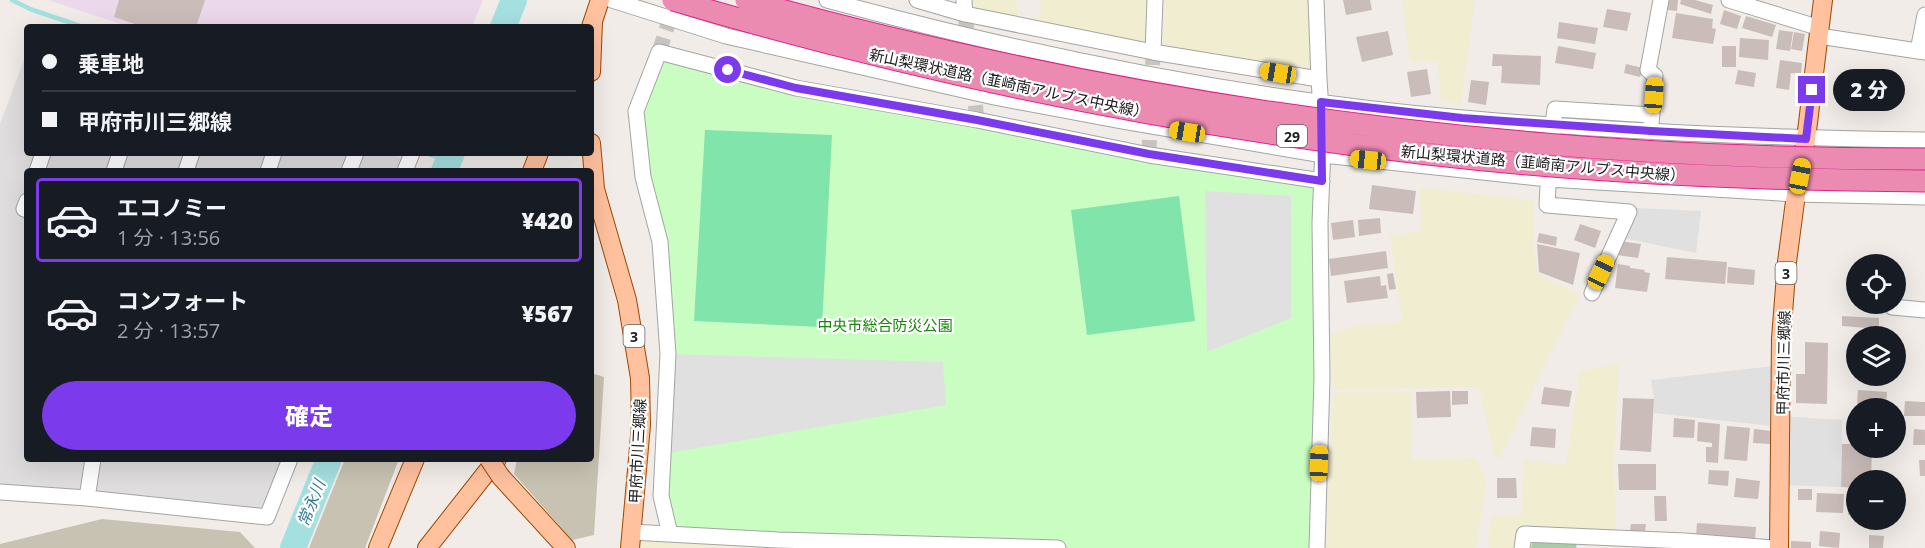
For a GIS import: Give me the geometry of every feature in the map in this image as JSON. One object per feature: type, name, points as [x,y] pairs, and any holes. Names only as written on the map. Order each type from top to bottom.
[{"type":"highway","name":"新山梨環状道路（韮崎南アルプス中央線）","points":[[673,0],[833,44],[1029,90],[1132,111],[1334,143],[1614,171],[1781,179],[1925,181]]},
{"type":"highway","name":"新山梨環状道路（韮崎南アルプス中央線）","points":[[746,0],[933,48],[1132,90],[1350,123],[1531,144],[1622,150],[1793,158],[1925,159]]},
{"type":"main road","points":[[592,24],[600,0]]},
{"type":"main road","name":"甲府市川三郷線","points":[[1779,548],[1781,338],[1787,262],[1806,139],[1823,0]]},
{"type":"main road","name":"甲府市川三郷線","points":[[594,171],[596,189],[627,300],[640,378],[641,425],[631,540]]},
{"type":"main road","points":[[378,548],[414,462]]},
{"type":"main road","points":[[427,548],[499,468],[566,548]]},
{"type":"street","points":[[612,0],[726,36],[994,97],[1127,123],[1323,155],[1548,179],[1796,194],[1925,197]]},
{"type":"street","points":[[827,0],[881,15],[1046,53],[1217,86],[1321,102],[1462,118],[1651,131],[1806,139],[1925,140]]},
{"type":"street","points":[[917,0],[965,7],[1153,52],[1319,79]]},
{"type":"street","points":[[1153,52],[1155,0]]},
{"type":"street","points":[[1316,0],[1323,155],[1320,223],[1322,378],[1317,548]]},
{"type":"street","points":[[1651,131],[1655,75],[1648,70],[1661,0]]},
{"type":"street","points":[[1729,0],[1820,32],[1922,51],[1925,15]]},
{"type":"street","points":[[670,534],[661,496],[668,354],[660,242],[643,177],[636,111],[659,52],[796,88],[977,120],[1149,154],[1322,181]]},
{"type":"street","points":[[1592,293],[1629,212],[1547,205],[1555,109],[1652,115]]},
{"type":"street","points":[[1906,308],[1925,310]]},
{"type":"street","points":[[87,498],[93,462]]},
{"type":"street","points":[[0,492],[87,498],[267,517],[289,462]]},
{"type":"street","points":[[631,540],[670,534],[778,544],[1058,548]]},
{"type":"street","points":[[1522,548],[1524,534],[1685,541],[1773,548]]},
{"type":"shaded area","points":[[48,0],[483,0],[473,24],[121,24]]},
{"type":"shaded area","points":[[974,0],[1016,0],[1018,22],[986,14],[974,4]]},
{"type":"shaded area","points":[[1041,0],[1149,0],[1148,48],[1026,24],[1026,18],[1040,18]]},
{"type":"shaded area","points":[[1165,0],[1310,0],[1311,74],[1163,48]]},
{"type":"shaded area","points":[[1402,0],[1475,0],[1461,104],[1441,101],[1438,62],[1410,61]]},
{"type":"shaded area","points":[[24,60],[24,156],[396,156],[409,161],[406,168],[24,168],[24,462],[289,462],[267,517],[0,492],[0,124]]},
{"type":"shaded area","points":[[1420,188],[1533,200],[1537,274],[1580,294],[1499,459],[1495,457],[1479,387],[1333,390],[1330,334],[1352,327],[1402,321],[1390,235],[1421,231]]},
{"type":"shaded area","points":[[1205,191],[1291,196],[1291,318],[1207,352]]},
{"type":"shaded area","points":[[1636,208],[1701,211],[1696,253],[1623,238]]},
{"type":"shaded area","points":[[668,354],[943,362],[946,405],[663,454]]},
{"type":"shaded area","points":[[1619,364],[1614,459],[1616,532],[1520,531],[1517,548],[1489,548],[1488,537],[1492,515],[1521,516],[1524,460],[1566,465],[1580,371]]},
{"type":"shaded area","points":[[1773,366],[1772,426],[1654,413],[1651,380]]},
{"type":"shaded area","points":[[594,374],[604,377],[594,535],[572,540],[514,474],[516,462],[594,462]]},
{"type":"shaded area","points":[[1412,391],[1412,459],[1476,458],[1486,482],[1476,548],[1326,548],[1333,393]]},
{"type":"shaded area","points":[[1781,416],[1842,420],[1841,487],[1780,485]]},
{"type":"shaded area","points":[[344,462],[398,462],[365,548],[309,548]]},
{"type":"shaded area","points":[[102,519],[240,532],[255,548],[0,548],[0,544]]},
{"type":"shaded area","points":[[631,532],[1058,548],[630,548]]},
{"type":"green space","name":"中央市総合防災公園","points":[[659,52],[796,88],[1322,181],[1317,548],[1058,548],[670,534],[661,496],[668,354],[636,111]]},
{"type":"green space","points":[[705,130],[832,135],[822,327],[694,321]]},
{"type":"green space","points":[[1179,196],[1195,321],[1087,335],[1071,210]]},
{"type":"green space","points":[[1533,540],[1577,543],[1576,548],[1531,548]]},
{"type":"building","points":[[119,0],[205,0],[197,24],[135,24],[114,17]]},
{"type":"building","points":[[1343,0],[1370,0],[1372,10],[1346,15]]},
{"type":"building","points":[[1669,0],[1678,0],[1677,11],[1668,10]]},
{"type":"building","points":[[1681,0],[1695,0],[1713,5],[1711,14],[1680,4]]},
{"type":"building","points":[[1607,9],[1631,13],[1627,31],[1603,27]]},
{"type":"building","points":[[1724,10],[1741,16],[1737,29],[1720,24]]},
{"type":"building","points":[[1676,13],[1713,19],[1712,28],[1716,29],[1713,44],[1672,38]]},
{"type":"building","points":[[1746,16],[1776,25],[1772,37],[1742,28]]},
{"type":"building","points":[[1559,22],[1598,28],[1595,44],[1557,38]]},
{"type":"building","points":[[1779,30],[1793,32],[1790,51],[1776,49]]},
{"type":"building","points":[[1388,31],[1393,55],[1362,62],[1356,37]]},
{"type":"building","points":[[1794,32],[1805,34],[1802,51],[1791,49]]},
{"type":"building","points":[[1740,38],[1769,40],[1768,60],[1739,57]]},
{"type":"building","points":[[1558,46],[1596,53],[1593,69],[1555,63]]},
{"type":"building","points":[[1722,46],[1736,46],[1736,67],[1722,67]]},
{"type":"building","points":[[1493,54],[1541,56],[1540,85],[1501,83],[1502,66],[1492,66]]},
{"type":"building","points":[[1780,60],[1802,63],[1801,74],[1791,73],[1789,90],[1776,88]]},
{"type":"building","points":[[1626,64],[1643,68],[1640,77],[1624,73]]},
{"type":"building","points":[[1427,69],[1431,94],[1411,97],[1407,72]]},
{"type":"building","points":[[1738,70],[1756,73],[1754,87],[1735,84]]},
{"type":"building","points":[[1471,80],[1489,82],[1486,105],[1468,102]]},
{"type":"building","points":[[1372,185],[1416,191],[1413,214],[1369,209]]},
{"type":"building","points":[[1380,218],[1381,233],[1359,236],[1358,220]]},
{"type":"building","points":[[1353,220],[1355,237],[1333,240],[1331,223]]},
{"type":"building","points":[[1580,224],[1601,231],[1595,248],[1574,240]]},
{"type":"building","points":[[1539,233],[1557,237],[1556,246],[1537,242]]},
{"type":"building","points":[[1619,241],[1641,244],[1638,258],[1617,255]]},
{"type":"building","points":[[1537,244],[1580,253],[1573,285],[1539,272]]},
{"type":"building","points":[[1386,251],[1388,268],[1331,276],[1329,259]]},
{"type":"building","points":[[1667,257],[1727,262],[1725,284],[1665,279]]},
{"type":"building","points":[[1618,264],[1650,273],[1647,292],[1615,288]]},
{"type":"building","points":[[1728,267],[1755,270],[1754,285],[1727,283]]},
{"type":"building","points":[[1393,273],[1396,289],[1389,290],[1387,274]]},
{"type":"building","points":[[1380,276],[1381,286],[1386,285],[1388,298],[1347,303],[1344,281]]},
{"type":"building","points":[[1842,316],[1879,318],[1879,326],[1842,326]]},
{"type":"building","points":[[1805,342],[1828,343],[1827,404],[1796,403],[1796,374],[1805,374]]},
{"type":"building","points":[[1544,387],[1572,391],[1569,407],[1541,404]]},
{"type":"building","points":[[1858,390],[1887,392],[1887,398],[1858,398]]},
{"type":"building","points":[[1450,391],[1451,417],[1417,418],[1416,392]]},
{"type":"building","points":[[1452,391],[1468,391],[1468,404],[1452,405]]},
{"type":"building","points":[[1623,398],[1654,399],[1651,452],[1620,450]]},
{"type":"building","points":[[1906,401],[1925,402],[1925,416],[1906,416]]},
{"type":"building","points":[[1674,418],[1695,420],[1694,438],[1673,437]]},
{"type":"building","points":[[1698,422],[1720,424],[1718,463],[1706,462],[1706,447],[1712,447],[1712,443],[1697,441]]},
{"type":"building","points":[[1727,426],[1750,428],[1747,461],[1724,459]]},
{"type":"building","points":[[1532,427],[1556,429],[1555,448],[1530,446]]},
{"type":"building","points":[[1754,429],[1772,431],[1770,444],[1753,443]]},
{"type":"building","points":[[1914,429],[1925,430],[1925,445],[1913,445]]},
{"type":"building","points":[[1842,444],[1846,444],[1846,458],[1872,458],[1871,470],[1846,470],[1846,487],[1841,487]]},
{"type":"building","points":[[1919,460],[1925,460],[1925,476],[1920,476]]},
{"type":"building","points":[[1618,464],[1656,464],[1656,490],[1619,490]]},
{"type":"building","points":[[1709,470],[1729,471],[1728,486],[1708,484]]},
{"type":"building","points":[[1497,478],[1516,478],[1517,498],[1497,498]]},
{"type":"building","points":[[1736,478],[1760,481],[1758,499],[1734,497]]},
{"type":"building","points":[[1798,489],[1812,489],[1812,500],[1798,500]]},
{"type":"building","points":[[1817,493],[1844,494],[1843,513],[1816,512]]},
{"type":"building","points":[[1654,496],[1666,496],[1667,521],[1655,521]]},
{"type":"building","points":[[1697,523],[1756,527],[1755,539],[1696,536]]},
{"type":"building","points":[[1631,524],[1646,524],[1645,532],[1630,531]]},
{"type":"building","points":[[1820,531],[1840,533],[1839,548],[1819,546]]},
{"type":"building","points":[[1869,535],[1884,536],[1883,548],[1869,548]]},
{"type":"building","points":[[1791,541],[1811,542],[1811,548],[1791,548]]},
{"type":"waterway","points":[[12,0],[30,9],[74,24]]},
{"type":"waterway","name":"常永川","points":[[504,24],[514,0]]},
{"type":"waterway","points":[[435,156],[449,161]]},
{"type":"waterway","name":"常永川","points":[[445,168],[451,156]]},
{"type":"waterway","name":"常永川","points":[[293,548],[328,462]]},
{"type":"tunnel","points":[[659,52],[674,6]]},
{"type":"tunnel","points":[[965,14],[977,120]]},
{"type":"tunnel","points":[[1152,88],[1153,52]]},
{"type":"tunnel","points":[[1149,155],[1150,115]]},
{"type":"route","points":[[728,70],[796,88],[977,120],[1062,138],[1322,181],[1321,102],[1462,118],[1806,139],[1812,90]]}]
